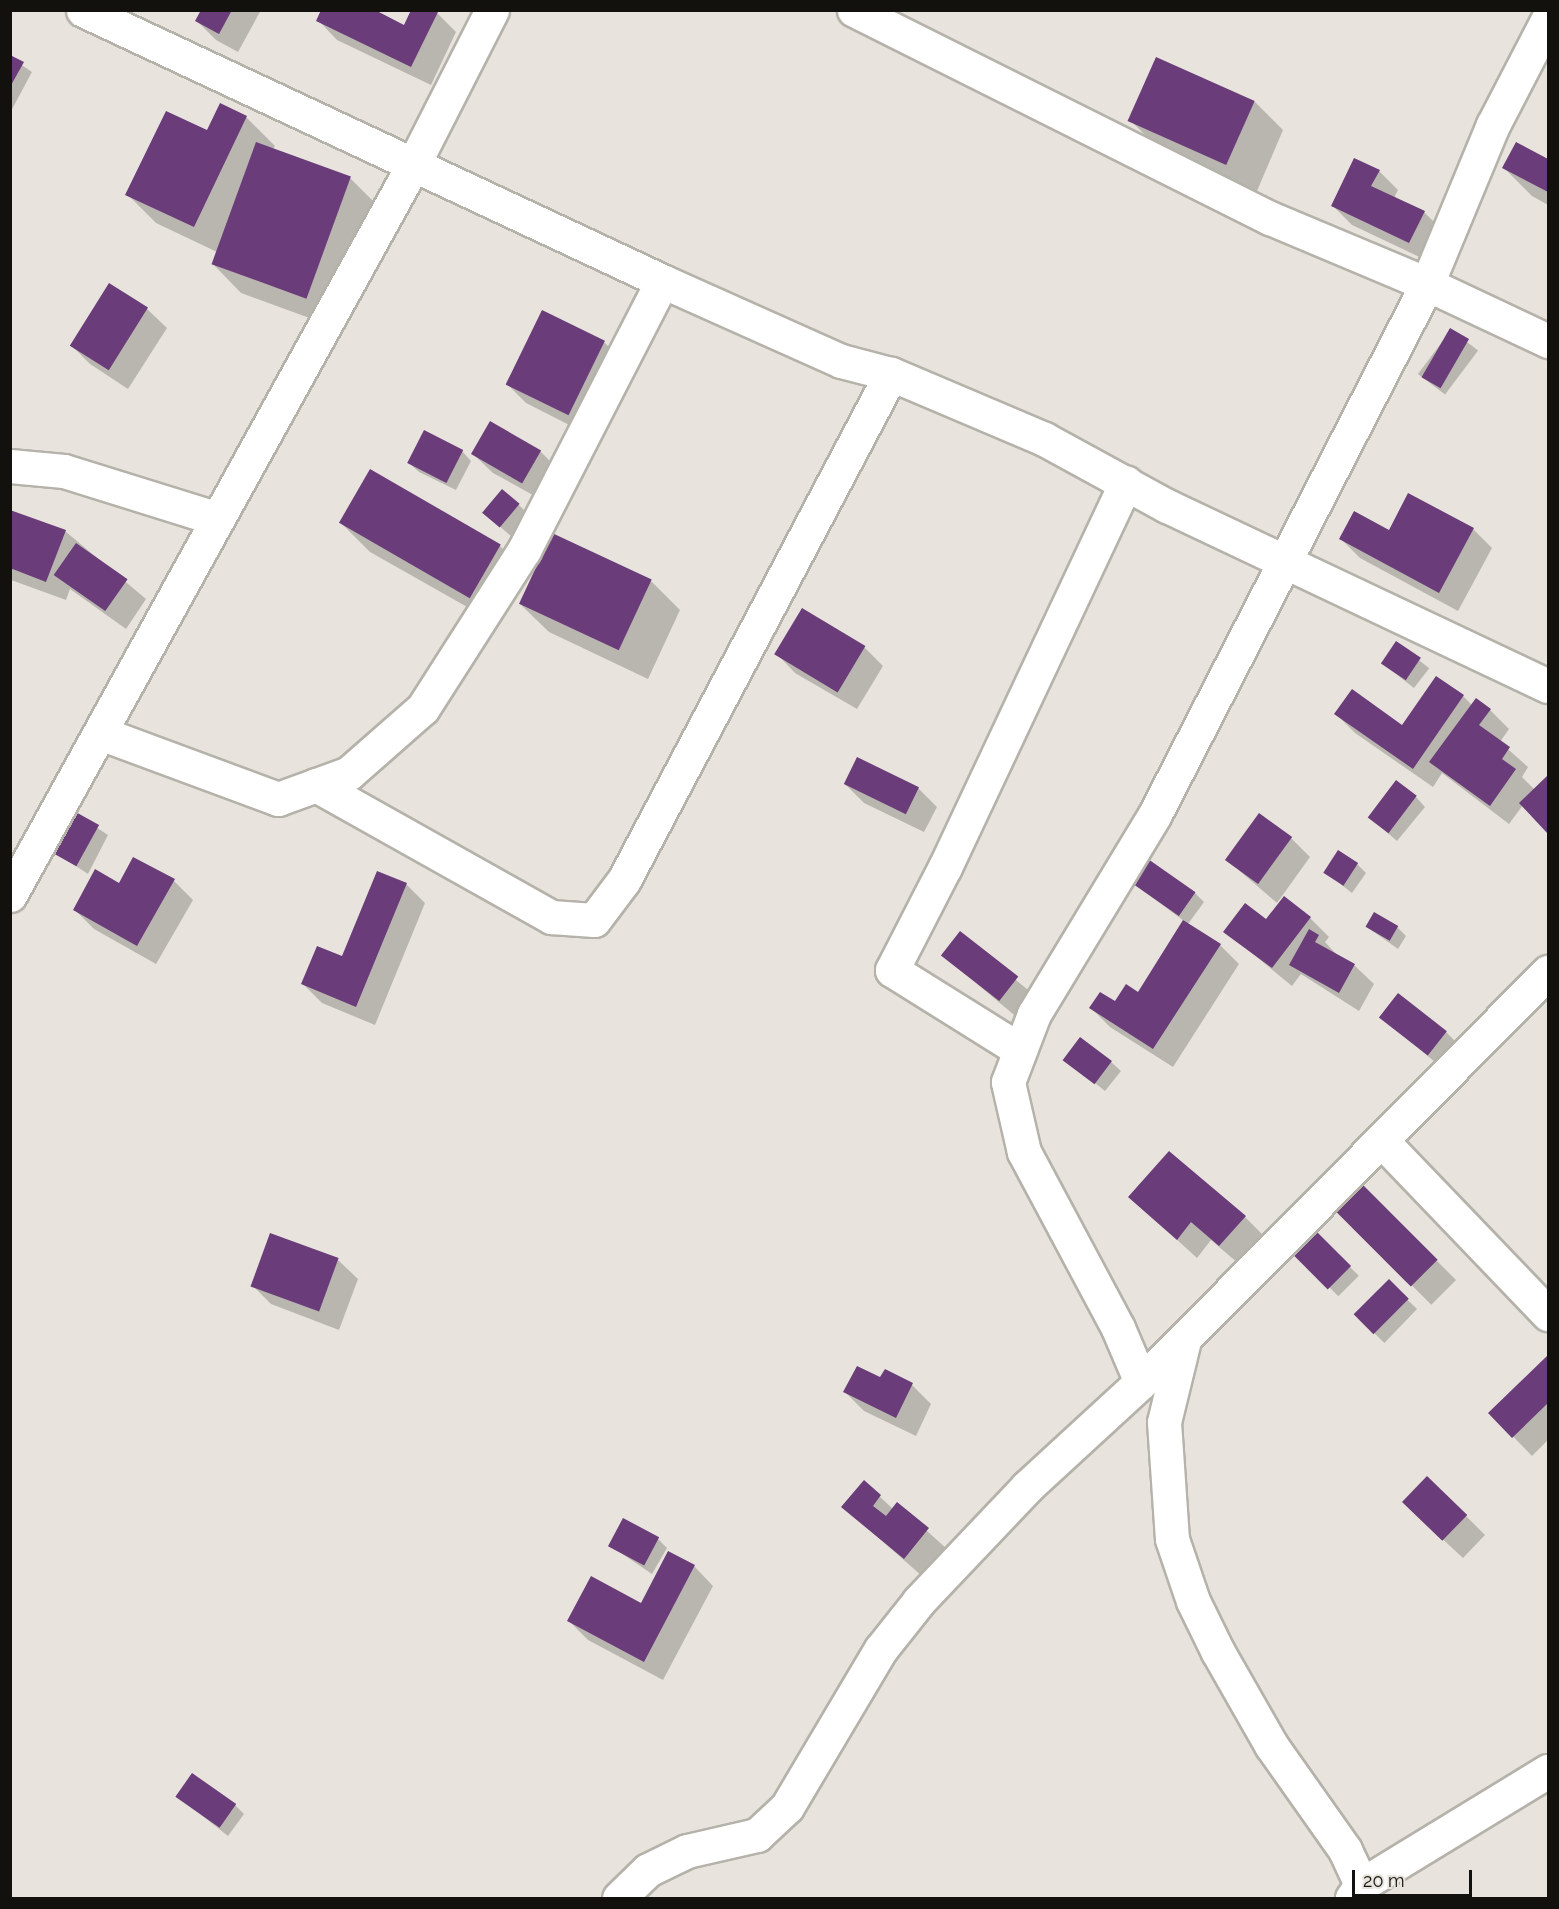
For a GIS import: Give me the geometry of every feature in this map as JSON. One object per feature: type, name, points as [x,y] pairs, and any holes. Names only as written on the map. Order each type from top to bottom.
[{"type":"street","points":[[83,10],[412,167],[840,361],[891,374],[1044,440],[1167,506],[1286,559],[1548,686]]},
{"type":"street","points":[[10,895],[412,167],[492,10]]},
{"type":"street","points":[[854,10],[1270,218],[1427,284],[1548,341]]},
{"type":"street","points":[[1142,1382],[1118,1328],[1024,1152],[1008,1082],[1034,1014],[1155,814],[1427,284],[1536,19]]},
{"type":"street","points":[[100,733],[278,799],[349,773],[423,708],[524,550],[662,281]]},
{"type":"street","points":[[316,785],[550,917],[594,920],[624,880],[891,374]]},
{"type":"street","points":[[10,466],[64,471],[130,495],[218,519]]},
{"type":"street","points":[[1020,1050],[892,970],[945,867],[1126,482]]},
{"type":"street","points":[[619,1899],[648,1870],[687,1851],[757,1835],[787,1807],[880,1649],[919,1601],[1027,1487],[1142,1382],[1548,972]]},
{"type":"street","points":[[1382,1141],[1548,1314]]},
{"type":"street","points":[[1184,1340],[1164,1422],[1172,1539],[1192,1601],[1218,1652],[1271,1745],[1345,1850],[1357,1892],[1548,1771]]},
{"type":"building","points":[[201,10],[232,10],[219,34],[195,21]]},
{"type":"building","points":[[321,10],[375,10],[404,25],[411,10],[438,12],[411,67],[316,21]]},
{"type":"building","points":[[10,55],[24,62],[10,87]]},
{"type":"building","points":[[1156,57],[1255,101],[1226,165],[1128,121]]},
{"type":"building","points":[[220,103],[247,116],[194,227],[125,195],[166,111],[207,130]]},
{"type":"building","points":[[256,142],[351,177],[306,299],[212,264]]},
{"type":"building","points":[[1516,142],[1548,159],[1548,192],[1502,168]]},
{"type":"building","points":[[1354,158],[1380,170],[1371,186],[1425,211],[1409,243],[1331,206]]},
{"type":"building","points":[[109,283],[148,307],[109,370],[70,346]]},
{"type":"building","points":[[542,310],[605,341],[569,415],[506,385]]},
{"type":"building","points":[[1450,328],[1469,339],[1441,388],[1422,377]]},
{"type":"building","points":[[490,421],[541,450],[522,483],[471,454]]},
{"type":"building","points":[[424,430],[463,450],[446,483],[407,463]]},
{"type":"building","points":[[370,469],[501,544],[470,598],[339,523]]},
{"type":"building","points":[[502,489],[520,504],[500,528],[482,513]]},
{"type":"building","points":[[1408,493],[1474,528],[1439,593],[1339,539],[1354,511],[1389,530]]},
{"type":"building","points":[[10,510],[66,530],[46,582],[10,568]]},
{"type":"building","points":[[552,533],[652,579],[619,650],[519,604]]},
{"type":"building","points":[[76,543],[128,579],[105,611],[54,575]]},
{"type":"building","points":[[802,608],[865,646],[838,692],[774,654]]},
{"type":"building","points":[[1396,641],[1421,658],[1406,680],[1381,663]]},
{"type":"building","points":[[1436,676],[1464,695],[1413,769],[1334,714],[1352,689],[1402,725]]},
{"type":"building","points":[[1476,698],[1491,709],[1479,725],[1510,747],[1502,759],[1516,769],[1490,806],[1429,762]]},
{"type":"building","points":[[857,757],[919,787],[906,814],[844,784]]},
{"type":"building","points":[[1548,775],[1548,834],[1519,803]]},
{"type":"building","points":[[1396,780],[1417,796],[1388,833],[1368,818]]},
{"type":"building","points":[[72,810],[99,825],[76,866],[49,851]]},
{"type":"building","points":[[1259,813],[1292,837],[1258,884],[1225,860]]},
{"type":"building","points":[[1338,850],[1358,863],[1343,886],[1323,873]]},
{"type":"building","points":[[133,857],[175,879],[137,946],[73,910],[95,869],[119,883]]},
{"type":"building","points":[[1148,859],[1196,892],[1179,916],[1131,883]]},
{"type":"building","points":[[377,871],[407,883],[356,1007],[301,984],[317,946],[342,956]]},
{"type":"building","points":[[1284,896],[1311,917],[1272,968],[1223,932],[1245,903],[1266,919]]},
{"type":"building","points":[[1374,912],[1398,926],[1390,941],[1366,927]]},
{"type":"building","points":[[1183,920],[1221,944],[1153,1049],[1089,1008],[1100,992],[1115,1001],[1126,984],[1138,992]]},
{"type":"building","points":[[1309,929],[1319,935],[1315,942],[1355,964],[1339,993],[1289,965]]},
{"type":"building","points":[[960,931],[1018,977],[999,1001],[941,955]]},
{"type":"building","points":[[1398,993],[1447,1031],[1428,1056],[1379,1017]]},
{"type":"building","points":[[1080,1037],[1112,1061],[1094,1084],[1063,1060]]},
{"type":"building","points":[[1169,1151],[1246,1216],[1219,1246],[1191,1222],[1177,1240],[1128,1197]]},
{"type":"building","points":[[1362,1184],[1438,1260],[1411,1287],[1335,1211]]},
{"type":"building","points":[[1315,1230],[1351,1266],[1328,1289],[1292,1253]]},
{"type":"building","points":[[270,1233],[339,1258],[319,1312],[251,1287]]},
{"type":"building","points":[[1389,1279],[1409,1299],[1373,1334],[1354,1314]]},
{"type":"building","points":[[1548,1355],[1548,1403],[1512,1438],[1488,1413]]},
{"type":"building","points":[[857,1366],[880,1377],[885,1369],[913,1383],[896,1418],[843,1392]]},
{"type":"building","points":[[1427,1476],[1467,1515],[1442,1541],[1402,1502]]},
{"type":"building","points":[[864,1480],[881,1495],[873,1506],[886,1516],[897,1502],[929,1528],[904,1559],[841,1507]]},
{"type":"building","points":[[623,1518],[659,1537],[644,1566],[608,1546]]},
{"type":"building","points":[[668,1551],[695,1565],[644,1662],[567,1621],[591,1576],[641,1603]]},
{"type":"building","points":[[192,1773],[236,1804],[220,1828],[175,1797]]}]
